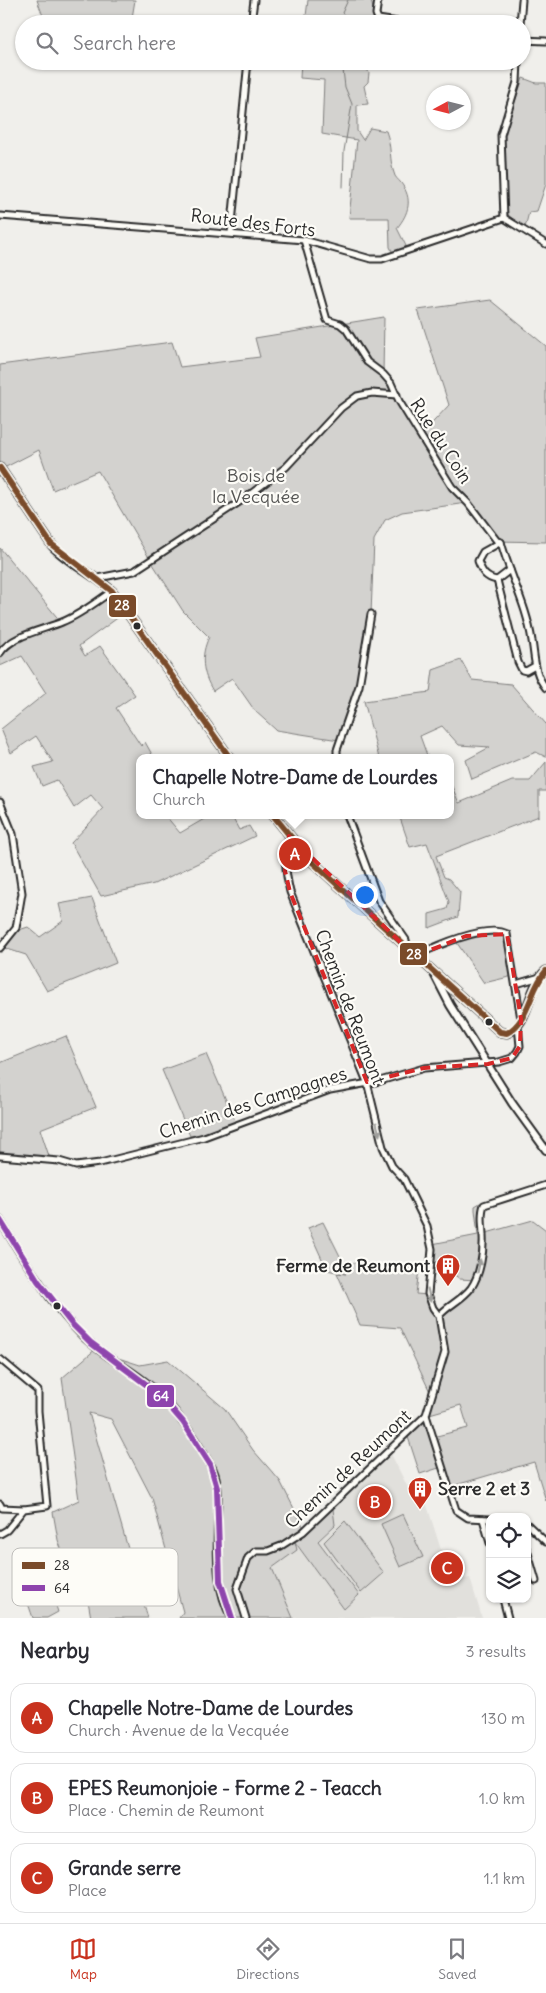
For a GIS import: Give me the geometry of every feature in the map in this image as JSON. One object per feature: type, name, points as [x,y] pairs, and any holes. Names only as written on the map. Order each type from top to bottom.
[{"type":"main road","points":[[0,468],[51,544],[61,555],[98,578],[112,591],[227,754]]},
{"type":"main road","points":[[276,819],[308,858],[500,1032],[507,1033],[520,1022],[540,977],[546,971]]},
{"type":"street","points":[[252,15],[254,0]]},
{"type":"street","points":[[376,15],[378,0]]},
{"type":"street","points":[[521,15],[522,0]]},
{"type":"street","points":[[232,233],[247,70]]},
{"type":"street","points":[[518,70],[517,82],[501,134],[504,218],[546,244]]},
{"type":"street","name":"Route des Forts","points":[[0,216],[304,240],[371,259],[382,260],[504,218]]},
{"type":"street","name":"Rue du Coin","points":[[304,240],[327,320],[340,324],[346,329],[367,362],[384,374],[452,488],[468,502],[497,541],[501,542],[528,618],[535,666],[541,682],[546,688]]},
{"type":"street","points":[[98,578],[125,574],[142,566],[258,489],[286,467],[342,408],[357,396],[372,392],[397,395]]},
{"type":"street","points":[[497,580],[488,578],[482,572],[478,561],[483,552],[501,542]]},
{"type":"street","points":[[497,580],[510,570]]},
{"type":"street","points":[[497,580],[518,662],[522,670],[535,666]]},
{"type":"street","points":[[0,654],[10,644],[42,628],[61,623],[112,591]]},
{"type":"street","points":[[337,754],[358,686],[371,614]]},
{"type":"street","points":[[0,802],[13,834],[22,892],[16,928],[0,948]]},
{"type":"street","points":[[348,819],[379,902],[406,940],[408,950]]},
{"type":"street","name":"Chemin de Reumont","points":[[246,1618],[237,1589],[248,1558],[256,1552],[268,1551],[281,1546],[303,1532],[426,1415],[444,1361],[445,1352],[439,1316],[433,1308],[428,1294],[432,1249],[427,1226],[404,1179],[392,1166],[382,1147],[367,1082],[290,892],[285,871],[285,854],[289,836]]},
{"type":"street","name":"Chemin des Campagnes","points":[[0,1156],[37,1158],[76,1166],[100,1163],[204,1137],[330,1090],[380,1081],[424,1068],[444,1065],[488,1064],[512,1058],[520,1046],[520,1022],[516,984],[507,934],[503,931],[466,936],[415,956]]},
{"type":"street","points":[[433,972],[434,978],[488,1064],[538,1141],[546,1148]]},
{"type":"street","points":[[516,984],[540,977]]},
{"type":"street","points":[[439,1316],[463,1297],[472,1287],[478,1274],[483,1237],[482,1219],[484,1205],[546,1185]]},
{"type":"street","points":[[0,1220],[65,1317],[85,1338],[136,1375],[163,1398],[186,1426],[211,1466],[218,1492],[218,1567],[220,1587],[224,1604],[232,1618]]},
{"type":"street","points":[[0,1358],[39,1394],[38,1411],[47,1506],[24,1509],[2,1508],[0,1504]]},
{"type":"street","points":[[426,1415],[456,1510],[468,1518],[486,1519]]},
{"type":"street","points":[[0,1534],[7,1530],[24,1509]]},
{"type":"street","points":[[482,1519],[486,1531]]},
{"type":"street","points":[[531,1528],[546,1542]]},
{"type":"street","points":[[529,1558],[536,1581]]},
{"type":"street","points":[[504,1603],[508,1618]]},
{"type":"highlighted area","points":[[289,836],[415,956],[466,936],[507,934],[521,1019],[520,1046],[512,1058],[488,1064],[424,1068],[367,1082],[290,892],[285,871]]},
{"type":"shaded area","points":[[389,1450],[408,1488],[420,1483],[441,1550],[450,1553],[458,1580],[470,1578],[482,1618],[293,1618],[272,1568],[297,1550],[293,1539],[344,1609],[359,1595],[318,1541],[335,1525],[333,1509]]},
{"type":"green space","points":[[37,0],[135,0],[132,15],[43,15]]},
{"type":"green space","points":[[308,0],[371,0],[374,15],[306,15]]},
{"type":"green space","points":[[300,70],[368,70],[368,82],[364,86],[368,104],[357,105],[357,131],[363,140],[370,128],[386,131],[394,175],[405,189],[408,200],[407,211],[397,228],[406,246],[404,250],[393,253],[390,247],[389,218],[349,218],[357,140],[322,134],[324,80],[300,78]]},
{"type":"green space","points":[[523,78],[536,83],[546,83],[546,184],[537,211],[529,212],[525,228],[508,215],[502,159],[506,128]]},
{"type":"green space","name":"Bois de la Vecquée","points":[[490,300],[546,346],[546,542],[497,541],[467,503],[402,512],[385,520],[374,540],[371,614],[359,686],[339,740],[276,730],[255,711],[232,678],[213,691],[206,678],[203,664],[204,651],[209,637],[183,611],[98,471],[53,490],[39,450],[0,470],[0,365],[172,342],[180,367],[260,357],[255,338],[384,317],[383,374],[421,435],[449,405],[418,310]]},
{"type":"green space","points":[[0,548],[61,622],[112,591],[127,611],[79,646],[85,656],[100,646],[135,695],[116,708],[141,746],[145,742],[152,754],[136,754],[136,819],[168,819],[180,833],[204,819],[233,819],[239,830],[249,826],[255,836],[154,884],[101,896],[71,843],[103,809],[91,795],[74,808],[57,780],[42,786],[34,767],[53,762],[36,736],[11,753],[1,729],[46,693],[22,656],[0,666]]},
{"type":"green space","points":[[461,660],[472,680],[511,684],[546,724],[546,757],[536,752],[472,779],[466,760],[490,747],[459,745],[442,726],[420,736],[427,754],[378,754],[364,701],[430,692],[433,670]]},
{"type":"green space","points":[[546,762],[546,791],[539,791],[539,816],[436,856],[444,877],[449,879],[460,892],[458,917],[429,928],[429,914],[447,909],[449,902],[427,843],[410,847],[400,819],[454,819],[454,791],[459,803],[512,781],[530,781]]},
{"type":"green space","points":[[92,898],[116,963],[47,991],[26,955],[1,947],[19,930],[28,927],[40,937],[63,921],[59,904]]},
{"type":"green space","points":[[488,932],[507,934],[513,976],[484,983],[455,940]]},
{"type":"green space","points":[[66,1036],[96,1107],[40,1129],[50,1159],[0,1156],[0,1063]]},
{"type":"green space","points":[[206,1054],[236,1123],[212,1132],[190,1136],[162,1070]]},
{"type":"green space","points":[[480,1203],[483,1234],[533,1220],[546,1230],[546,1501],[534,1462],[449,1487],[442,1467],[420,1474],[407,1434],[426,1415],[431,1394],[400,1328],[360,1325],[337,1273],[346,1274],[327,1270],[308,1228],[323,1222],[343,1262],[428,1268],[432,1244],[478,1235],[475,1206]],"holes":[[[445,1268],[460,1279],[475,1280],[463,1297],[437,1314],[428,1295],[416,1294],[419,1269]],[[461,1405],[468,1428],[433,1437],[426,1415]]]},
{"type":"green space","points":[[97,1348],[112,1356],[140,1365],[168,1360],[225,1409],[253,1450],[280,1481],[304,1528],[303,1532],[333,1509],[335,1525],[318,1541],[359,1595],[344,1609],[295,1542],[297,1550],[272,1568],[293,1618],[179,1618],[183,1612],[178,1594],[178,1548],[166,1548],[152,1498],[111,1419],[89,1413],[128,1548],[61,1548],[53,1512],[79,1500],[62,1378]]},
{"type":"green space","points":[[403,1514],[423,1557],[400,1567],[381,1524]]},
{"type":"green space","points":[[345,1521],[384,1573],[361,1593],[324,1542]]},
{"type":"green space","points":[[29,1606],[56,1606],[58,1612],[47,1618],[33,1618]]},
{"type":"green space","points":[[89,1606],[145,1606],[148,1618],[91,1618]]},
{"type":"waterway","points":[[344,15],[342,13],[348,0]]},
{"type":"waterway","points":[[343,70],[345,87],[352,104],[344,151],[343,187]]},
{"type":"transit line","name":"28","points":[[0,468],[51,544],[112,591],[227,754]]},
{"type":"transit line","name":"28","points":[[276,819],[308,858],[500,1032],[507,1033],[520,1021],[540,979],[546,971]]},
{"type":"transit line","name":"64","points":[[0,1220],[38,1281],[71,1323],[91,1343],[159,1394],[183,1422],[210,1464],[217,1488],[220,1581],[232,1618]]},
{"type":"place","name":"Chapelle Notre-Dame de Lourdes","points":[[295,854]]},
{"type":"place","name":"Ferme de Reumont","points":[[448,1287]]},
{"type":"place","name":"EPES Reumonjoie - Forme 2 - Teacch","points":[[375,1502]]},
{"type":"place","name":"Serre 2 et 3","points":[[420,1510]]},
{"type":"place","name":"Grande serre","points":[[447,1568]]}]
